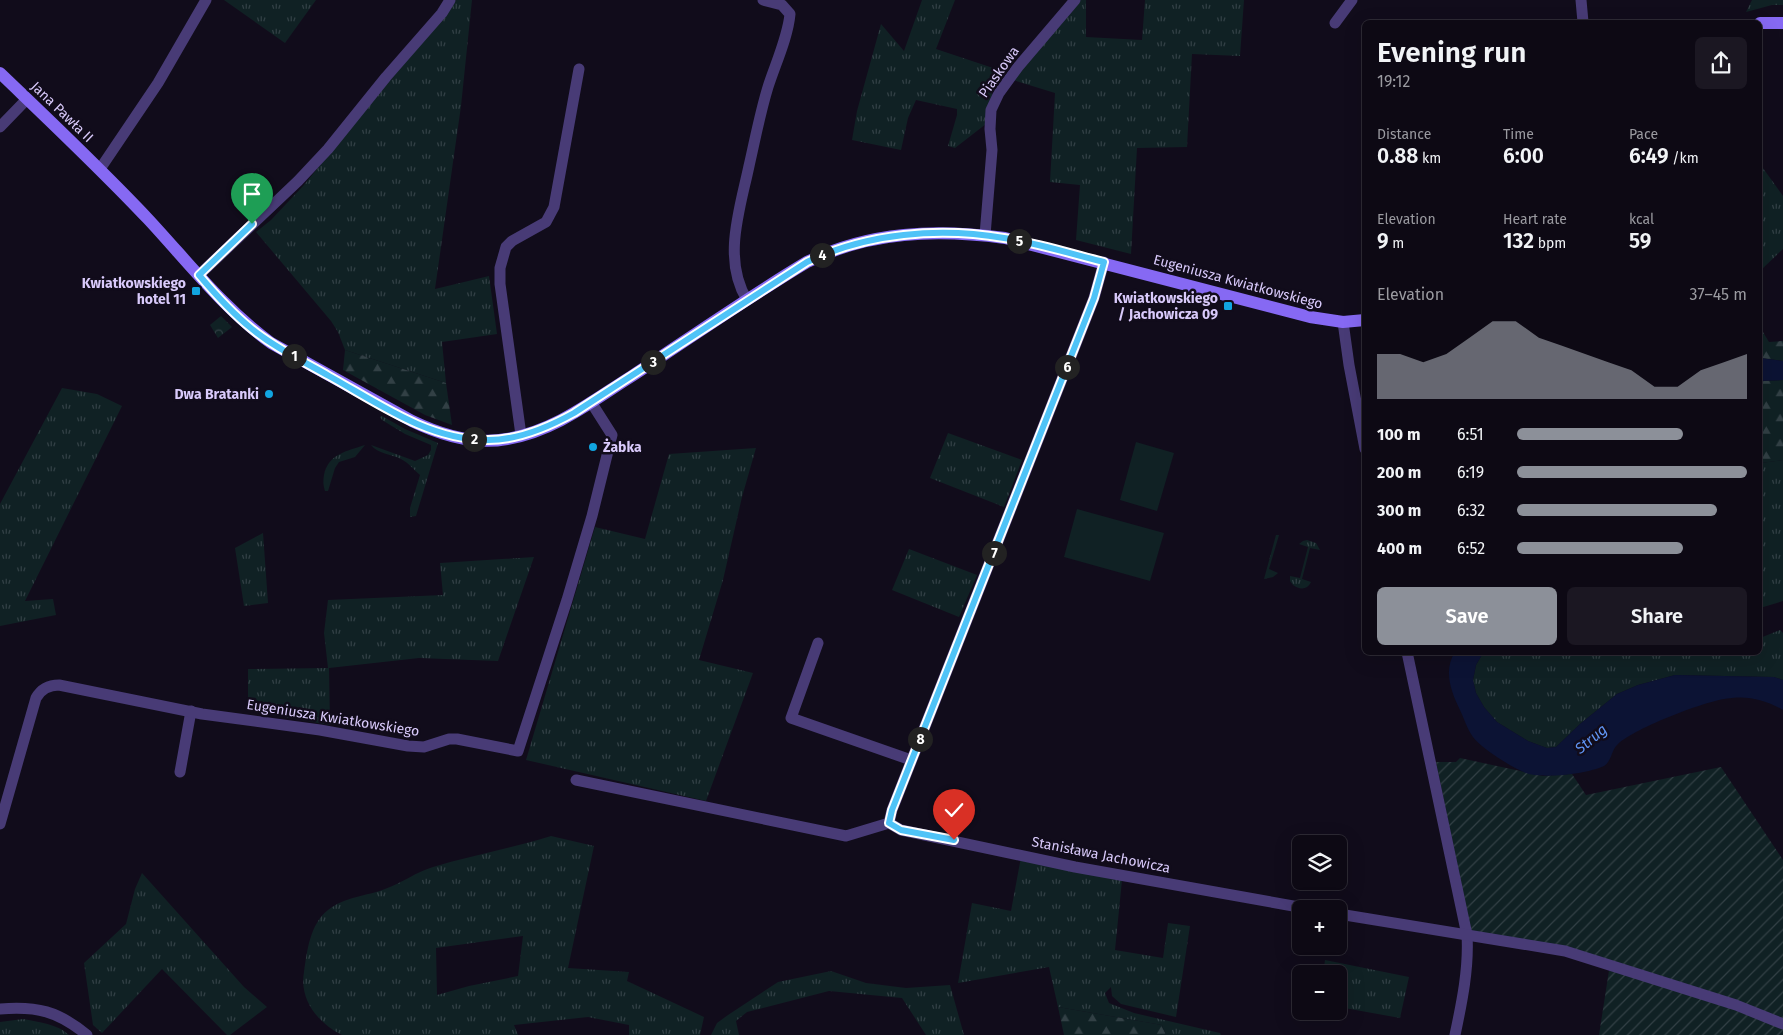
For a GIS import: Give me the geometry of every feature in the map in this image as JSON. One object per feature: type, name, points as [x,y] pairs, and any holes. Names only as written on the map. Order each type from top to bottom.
[{"type":"street","points":[[102,171],[158,83],[206,0]]},
{"type":"street","points":[[199,275],[298,181],[328,149],[386,77],[442,13],[450,0]]},
{"type":"street","points":[[747,300],[740,290],[736,277],[734,256],[735,230],[763,104],[790,14],[782,5],[763,0]]},
{"type":"street","name":"Piaskowa","points":[[985,235],[992,150],[991,110],[999,93],[1018,67],[1074,0]]},
{"type":"street","points":[[1335,23],[1352,0]]},
{"type":"street","points":[[1581,0],[1583,20]]},
{"type":"street","points":[[1762,23],[1783,23]]},
{"type":"street","points":[[521,436],[500,284],[500,268],[506,247],[512,241],[546,222],[552,212],[579,69]]},
{"type":"street","name":"Jana Pawła II","points":[[0,73],[102,171]]},
{"type":"street","points":[[0,127],[26,99]]},
{"type":"street","name":"Eugeniusza Kwiatkowskiego","points":[[102,171],[238,317],[270,343],[412,422],[430,430],[465,439],[493,440],[521,436],[553,425],[807,262],[840,247],[862,241],[929,234],[985,235],[1104,262],[1310,317],[1343,322],[1362,320]]},
{"type":"street","points":[[576,780],[846,836],[889,823],[911,760],[1094,298],[1104,262]]},
{"type":"street","points":[[1343,322],[1362,434]]},
{"type":"street","name":"Eugeniusza Kwiatkowskiego","points":[[0,824],[36,698],[46,687],[59,685],[191,711],[320,730],[408,746],[424,747],[449,739],[457,739],[518,751],[568,600],[592,516],[612,435],[591,402]]},
{"type":"street","points":[[818,643],[791,718],[911,760]]},
{"type":"street","points":[[1408,655],[1467,935],[1468,951],[1464,987],[1455,1035]]},
{"type":"street","points":[[180,772],[191,711]]},
{"type":"street","name":"Stanisława Jachowicza","points":[[889,823],[901,830],[1076,866],[1292,906]]},
{"type":"street","points":[[1347,915],[1565,952],[1736,1005],[1783,1024]]},
{"type":"street","points":[[0,1009],[38,1009],[55,1014],[71,1022],[87,1035]]},
{"type":"green space","points":[[224,0],[316,0],[285,43]]},
{"type":"green space","points":[[456,0],[472,0],[461,106],[435,289],[489,276],[497,334],[442,342],[446,383],[345,350],[338,332],[331,321],[256,232],[271,220],[303,186]]},
{"type":"green space","points":[[922,0],[955,0],[936,49],[1005,72],[993,90],[986,124],[955,148],[948,146],[957,109],[916,100],[908,118],[901,150],[852,140],[857,111],[881,24],[904,51]]},
{"type":"green space","points":[[1080,0],[1086,0],[1086,37],[1142,40],[1145,0],[1244,0],[1240,56],[1192,54],[1187,147],[1137,148],[1131,254],[1076,240],[1080,185],[1050,182],[1055,93],[1013,80]]},
{"type":"green space","points":[[1752,0],[1783,0],[1783,5],[1772,5],[1746,12]]},
{"type":"green space","points":[[1762,167],[1783,196],[1783,249],[1762,269]]},
{"type":"green space","points":[[221,316],[232,327],[218,338],[210,325]]},
{"type":"green space","points":[[1762,330],[1769,342],[1783,341],[1783,361],[1762,358]]},
{"type":"green space","points":[[345,350],[446,383],[452,425],[425,415],[343,370]]},
{"type":"green space","points":[[1783,380],[1783,460],[1762,463],[1762,381]]},
{"type":"green space","points":[[62,388],[97,394],[122,406],[25,601],[53,599],[56,615],[0,626],[0,504]]},
{"type":"green space","points":[[382,416],[405,429],[438,443],[416,516],[410,517],[410,508],[420,475],[404,461],[381,452],[371,445],[415,461],[428,455],[431,445],[405,434],[382,420],[380,417]]},
{"type":"green space","points":[[948,433],[1022,460],[1004,507],[930,478]]},
{"type":"green space","points":[[1136,442],[1174,453],[1157,511],[1120,500]]},
{"type":"green space","points":[[365,445],[355,457],[339,462],[335,468],[328,491],[325,491],[324,475],[330,462],[339,454]]},
{"type":"green space","points":[[756,448],[742,497],[723,580],[699,660],[753,673],[706,801],[526,760],[595,527],[645,539],[669,454]]},
{"type":"green space","points":[[1783,460],[1783,601],[1762,607],[1762,463]]},
{"type":"green space","points":[[1077,509],[1164,533],[1150,581],[1064,557]]},
{"type":"green space","points":[[263,533],[268,603],[244,606],[235,548]]},
{"type":"green space","points":[[1276,535],[1279,535],[1269,569],[1278,573],[1273,577],[1264,579]]},
{"type":"green space","points":[[1307,540],[1316,543],[1320,550],[1310,548],[1302,579],[1311,582],[1305,588],[1298,588],[1290,581],[1290,576],[1300,578],[1308,547],[1299,544]]},
{"type":"green space","points":[[909,549],[977,575],[959,617],[892,590]]},
{"type":"green space","points":[[534,557],[498,661],[419,658],[329,668],[330,725],[248,711],[248,669],[328,668],[324,633],[328,600],[443,595],[440,563]]},
{"type":"green space","points":[[1780,630],[1783,633],[1783,680],[1774,677],[1675,675],[1638,685],[1617,694],[1580,724],[1556,747],[1547,748],[1528,741],[1497,722],[1484,707],[1476,693],[1473,680],[1476,665],[1482,655],[1762,655],[1762,637]]},
{"type":"green space","points":[[1460,758],[1543,776],[1572,774],[1586,795],[1721,767],[1783,860],[1783,1035],[1599,1035],[1610,964],[1471,932],[1436,762],[1456,762]]},
{"type":"green space","points":[[551,836],[594,846],[568,968],[629,972],[627,981],[704,1017],[700,1035],[629,1035],[629,1025],[588,1017],[514,1025],[518,1035],[342,1035],[325,1024],[312,1010],[304,992],[303,982],[308,947],[313,930],[328,910],[348,899],[391,887],[433,867]],"holes":[[[523,936],[518,976],[437,995],[436,948]]]},
{"type":"green space","points":[[1021,857],[1122,880],[1115,950],[1163,958],[1168,923],[1190,926],[1176,1017],[1121,1004],[1112,996],[1111,987],[1105,993],[1109,1003],[1134,1013],[1220,1033],[1221,1035],[1166,1035],[1162,1025],[1058,1007],[1049,967],[958,983],[972,903],[1011,911]]},
{"type":"green space","points":[[142,873],[244,987],[267,1007],[230,1035],[227,1035],[162,969],[102,1033],[93,1025],[84,963],[126,924],[135,889]]},
{"type":"green space","points":[[1325,960],[1409,977],[1400,1018],[1347,1008],[1347,965],[1324,965]]},
{"type":"green space","points":[[831,971],[866,983],[906,988],[950,985],[964,1035],[926,1035],[902,998],[829,991],[747,1012],[736,1021],[739,1035],[711,1035],[717,1023],[778,982]]},
{"type":"green space","points":[[1058,1007],[1162,1025],[1166,1035],[1064,1035]]},
{"type":"green space","points":[[23,1019],[54,1026],[69,1035],[0,1035],[0,1022]]},
{"type":"water","points":[[1762,358],[1783,361],[1783,380],[1762,381]]},
{"type":"water","name":"Strug","points":[[1453,655],[1482,655],[1476,665],[1473,680],[1476,693],[1484,707],[1497,722],[1528,741],[1547,748],[1556,747],[1580,724],[1617,694],[1638,685],[1675,675],[1774,677],[1783,680],[1783,710],[1771,704],[1752,699],[1739,698],[1707,703],[1673,715],[1627,737],[1616,746],[1609,761],[1604,766],[1565,775],[1534,775],[1526,773],[1497,757],[1477,742],[1471,734],[1451,688],[1449,666]]},
{"type":"place","name":"Kwiatkowskiego hotel 11","points":[[196,291]]},
{"type":"place","name":"Kwiatkowskiego / Jachowicza 09","points":[[1228,306]]},
{"type":"place","name":"Dwa Bratanki","points":[[269,394]]},
{"type":"place","name":"Żabka","points":[[593,447]]},
{"type":"route","points":[[252,224],[199,275],[238,317],[270,343],[412,422],[430,430],[465,439],[486,440],[507,439],[529,434],[553,425],[654,362],[780,278],[807,262],[840,247],[862,241],[900,236],[971,234],[1005,238],[1104,262],[1094,298],[892,810],[889,823],[901,830],[954,840]]}]
